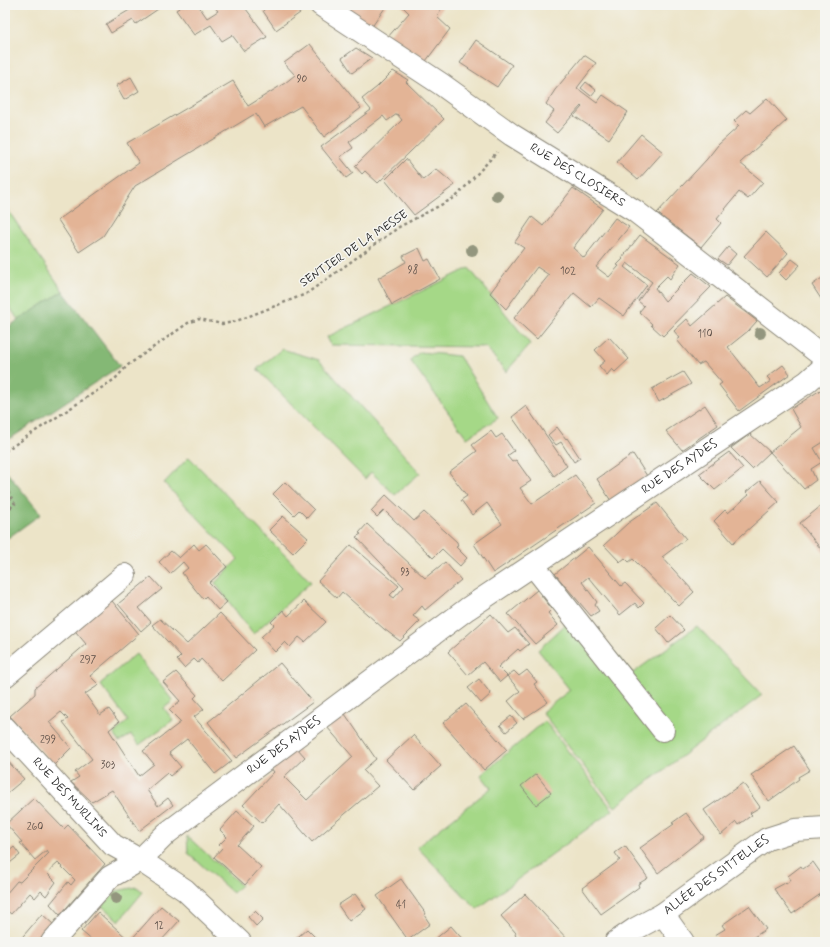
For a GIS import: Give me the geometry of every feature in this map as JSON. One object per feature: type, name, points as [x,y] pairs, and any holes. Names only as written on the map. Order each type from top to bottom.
[{"type":"street","name":"RUE DES CLOSIERS","points":[[320,5],[441,84],[512,135],[635,211],[825,358]]},
{"type":"street","name":"RUE DES AYDES","points":[[52,942],[110,877],[140,860],[167,833],[467,609],[807,382],[825,366]]},
{"type":"street","points":[[533,565],[663,730]]},
{"type":"street","points":[[5,676],[125,575]]},
{"type":"street","name":"RUE DES MURLINS","points":[[5,728],[110,842],[185,890],[240,942]]},
{"type":"street","name":"ALLÉE DES SITTELLES","points":[[616,942],[635,929],[663,914],[767,839],[795,830],[825,828]]},
{"type":"street","points":[[663,914],[683,942]]},
{"type":"path","name":"SENTIER DE LA MESSE","points":[[5,451],[115,379],[128,366],[188,323],[199,319],[222,324],[234,322],[306,294],[399,227],[456,197],[512,135]]},
{"type":"path","points":[[5,486],[15,504],[5,512]]},
{"type":"green space","points":[[5,206],[63,291],[19,321],[5,300]]},
{"type":"green space","points":[[469,268],[530,344],[506,372],[486,347],[331,345],[327,337]]},
{"type":"green space","points":[[63,291],[120,366],[5,442],[5,329]]},
{"type":"green space","points":[[282,349],[319,360],[420,473],[395,495],[371,472],[365,479],[257,369]]},
{"type":"green space","points":[[420,352],[459,356],[498,418],[467,438],[410,360]]},
{"type":"green space","points":[[189,457],[311,582],[253,634],[215,583],[238,559],[164,483]]},
{"type":"green space","points":[[5,470],[41,514],[5,540]]},
{"type":"green space","points":[[567,623],[593,629],[633,673],[697,626],[762,695],[615,807],[542,712],[570,690],[538,650]]},
{"type":"green space","points":[[136,654],[173,701],[164,708],[173,720],[139,745],[131,735],[119,742],[114,733],[128,721],[100,684]]},
{"type":"green space","points":[[545,721],[613,810],[477,909],[417,847],[491,788],[481,775]]},
{"type":"green space","points":[[187,836],[241,885],[233,893],[188,853]]},
{"type":"green space","points":[[137,887],[143,892],[119,921],[102,906],[116,891]]},
{"type":"building","points":[[138,5],[164,5],[136,24],[133,20],[111,33],[106,24]]},
{"type":"building","points":[[184,5],[198,5],[207,18],[218,11],[213,5],[243,5],[267,37],[244,51],[232,35],[222,41],[211,25],[194,35],[176,10]]},
{"type":"building","points":[[267,5],[293,5],[301,10],[300,13],[276,30],[263,11]]},
{"type":"building","points":[[336,5],[387,5],[371,28]]},
{"type":"building","points":[[401,5],[443,5],[437,17],[450,29],[426,61],[387,38],[409,13]]},
{"type":"building","points":[[476,40],[512,65],[497,87],[460,63]]},
{"type":"building","points":[[310,44],[361,108],[324,137],[301,106],[264,127],[256,114],[253,115],[135,186],[103,236],[79,252],[58,220],[139,163],[127,143],[233,81],[248,106],[295,75],[284,63]]},
{"type":"building","points":[[356,48],[372,58],[352,73],[342,58]]},
{"type":"building","points":[[584,55],[596,63],[577,88],[597,103],[603,95],[628,112],[609,139],[574,116],[582,107],[581,106],[557,133],[545,123],[554,111],[546,104],[555,90]]},
{"type":"building","points":[[393,71],[408,80],[406,82],[444,119],[378,183],[365,171],[362,174],[355,166],[402,120],[397,114],[387,121],[383,116],[349,142],[353,148],[340,157],[353,173],[346,178],[321,147],[371,110],[362,99]]},
{"type":"building","points":[[131,77],[139,91],[124,100],[116,86]]},
{"type":"building","points":[[586,82],[596,90],[591,96],[581,88]]},
{"type":"building","points":[[767,98],[787,120],[740,163],[763,182],[748,199],[739,192],[717,219],[721,223],[701,247],[657,213],[718,145],[739,126],[734,121],[746,110],[750,113]]},
{"type":"building","points":[[641,134],[663,152],[638,180],[617,162]]},
{"type":"building","points":[[406,159],[423,180],[436,169],[455,185],[414,215],[385,180]]},
{"type":"building","points":[[573,188],[603,209],[573,248],[584,258],[615,218],[629,227],[596,267],[609,277],[619,266],[617,265],[640,235],[680,264],[670,279],[667,276],[655,288],[665,301],[693,273],[711,287],[663,336],[639,312],[644,306],[638,301],[652,282],[627,263],[624,267],[647,285],[624,316],[599,298],[591,307],[574,293],[537,339],[514,318],[549,275],[537,267],[506,309],[490,293],[524,248],[515,242],[532,217],[543,226]]},
{"type":"building","points":[[766,232],[788,253],[767,277],[744,256]]},
{"type":"building","points":[[728,247],[736,254],[727,265],[718,259]]},
{"type":"building","points":[[419,248],[425,261],[429,259],[440,279],[392,305],[378,278],[406,262],[403,256]]},
{"type":"building","points":[[792,259],[800,265],[786,280],[779,273]]},
{"type":"building","points":[[825,276],[825,305],[812,285]]},
{"type":"building","points":[[725,297],[757,321],[748,331],[728,347],[760,388],[771,381],[767,377],[783,365],[790,374],[739,411],[719,385],[722,383],[704,362],[698,365],[677,340],[680,338],[674,331],[687,319],[692,326]]},
{"type":"building","points":[[609,337],[629,359],[615,372],[612,369],[607,375],[599,366],[605,361],[595,350]]},
{"type":"building","points":[[683,372],[691,384],[659,402],[652,389]]},
{"type":"building","points":[[825,387],[825,441],[814,448],[822,462],[811,469],[816,480],[804,489],[770,452],[801,427],[791,409]]},
{"type":"building","points":[[705,405],[718,425],[682,450],[666,431]]},
{"type":"building","points":[[526,406],[567,466],[554,476],[512,417]]},
{"type":"building","points":[[557,427],[566,439],[567,438],[580,458],[574,462],[561,442],[556,445],[548,435]]},
{"type":"building","points":[[491,431],[496,438],[502,434],[514,451],[507,456],[512,462],[516,460],[531,481],[520,488],[532,504],[575,475],[596,503],[493,573],[474,544],[502,524],[487,503],[472,515],[461,500],[467,496],[449,472],[477,451],[472,445]]},
{"type":"building","points":[[750,434],[770,452],[752,469],[731,448]]},
{"type":"building","points":[[729,452],[743,468],[715,490],[699,474]]},
{"type":"building","points":[[633,454],[647,476],[611,501],[597,479]]},
{"type":"building","points":[[760,481],[779,502],[733,543],[714,521],[725,510],[728,513],[749,495],[746,492]]},
{"type":"building","points":[[285,482],[314,510],[307,518],[299,510],[294,515],[273,494]]},
{"type":"building","points":[[386,495],[414,521],[424,512],[457,542],[458,546],[456,547],[467,558],[460,566],[442,549],[433,558],[384,510],[377,517],[371,511]]},
{"type":"building","points":[[657,503],[686,539],[662,557],[694,592],[679,606],[633,559],[629,562],[625,558],[620,562],[604,545],[628,523]]},
{"type":"building","points":[[821,506],[825,510],[825,554],[800,523]]},
{"type":"building","points":[[283,516],[308,538],[293,553],[269,530]]},
{"type":"building","points":[[367,524],[425,578],[445,562],[461,580],[425,610],[422,606],[413,616],[420,621],[400,641],[342,592],[337,598],[318,581],[351,545],[399,586],[390,595],[394,598],[404,587],[356,537],[361,534],[359,533]]},
{"type":"building","points":[[194,544],[199,550],[206,544],[227,567],[209,583],[227,602],[218,610],[206,596],[203,599],[182,573],[188,568],[183,562],[170,574],[159,562],[171,551],[179,558]]},
{"type":"building","points":[[588,547],[621,586],[625,583],[644,603],[639,608],[635,603],[620,615],[588,577],[582,582],[597,602],[595,605],[599,611],[591,616],[555,574]]},
{"type":"building","points":[[151,577],[162,589],[139,608],[151,622],[141,631],[118,604]]},
{"type":"building","points":[[537,590],[552,609],[548,613],[558,625],[535,644],[508,614]]},
{"type":"building","points":[[108,596],[139,634],[90,676],[99,685],[85,694],[100,715],[109,709],[119,722],[109,730],[139,776],[154,764],[143,751],[181,722],[169,710],[180,701],[163,682],[176,672],[197,695],[194,698],[204,709],[194,717],[232,761],[215,774],[187,739],[169,753],[181,767],[170,776],[167,773],[147,790],[158,806],[168,798],[173,805],[139,831],[112,790],[92,802],[71,782],[79,777],[75,772],[92,759],[63,722],[68,719],[61,712],[49,722],[71,748],[54,765],[10,716],[35,694],[35,688],[86,644],[71,626]]},
{"type":"building","points":[[304,601],[326,622],[305,642],[299,637],[290,647],[285,642],[275,652],[261,637],[274,625],[271,622],[283,610],[288,616]]},
{"type":"building","points":[[220,613],[255,650],[222,681],[201,659],[198,663],[194,659],[184,668],[177,660],[181,656],[152,625],[160,619],[187,644]]},
{"type":"building","points":[[491,614],[508,633],[515,628],[529,644],[520,651],[518,649],[498,667],[507,676],[500,682],[483,662],[468,675],[448,652]]},
{"type":"building","points":[[670,615],[684,630],[668,643],[656,628]]},
{"type":"building","points":[[280,663],[313,702],[236,758],[208,722]]},
{"type":"building","points":[[527,670],[537,682],[534,684],[548,702],[523,719],[508,701],[520,691],[507,676],[514,671],[519,676]]},
{"type":"building","points":[[479,679],[491,694],[481,703],[468,688]]},
{"type":"building","points":[[466,704],[507,750],[484,770],[443,723]]},
{"type":"building","points":[[345,714],[376,759],[363,770],[378,786],[312,842],[279,804],[262,823],[243,805],[274,772],[270,767],[297,748],[305,757],[284,777],[307,800],[353,757],[327,727]]},
{"type":"building","points":[[511,716],[517,723],[506,732],[500,725]]},
{"type":"building","points":[[413,735],[441,766],[414,790],[386,760]]},
{"type":"building","points":[[794,746],[810,770],[798,777],[799,779],[769,801],[751,775]]},
{"type":"building","points":[[5,758],[24,779],[5,795]]},
{"type":"building","points":[[536,774],[551,793],[536,805],[521,786]]},
{"type":"building","points":[[743,783],[760,807],[750,813],[752,815],[738,825],[736,822],[721,835],[704,810]]},
{"type":"building","points":[[34,798],[64,829],[68,825],[105,864],[60,915],[50,904],[68,882],[71,885],[75,880],[58,863],[47,873],[56,882],[46,896],[41,891],[35,898],[30,893],[11,914],[5,909],[5,895],[17,881],[20,882],[49,853],[47,850],[35,860],[6,824]]},
{"type":"building","points":[[237,811],[254,826],[237,845],[261,867],[245,885],[214,857],[222,848],[219,845],[227,837],[220,830]]},
{"type":"building","points":[[686,813],[704,837],[658,873],[640,848],[674,824],[672,823]]},
{"type":"building","points":[[625,846],[648,878],[638,884],[639,887],[601,914],[582,888],[620,860],[615,853]]},
{"type":"building","points":[[14,847],[20,855],[6,866],[5,855]]},
{"type":"building","points":[[813,862],[825,879],[825,891],[792,914],[774,889],[791,880],[788,876],[801,866],[803,869]]},
{"type":"building","points":[[401,879],[426,914],[424,915],[430,924],[408,940],[377,896]]},
{"type":"building","points":[[355,894],[366,909],[349,921],[338,905]]},
{"type":"building","points":[[525,894],[570,942],[521,942],[515,935],[516,933],[501,916]]},
{"type":"building","points":[[161,906],[179,921],[160,942],[94,942],[81,931],[98,912],[130,941]]},
{"type":"building","points":[[749,906],[766,929],[751,939],[753,942],[720,942],[715,935],[725,929],[722,925]]},
{"type":"building","points":[[255,911],[263,919],[256,926],[248,917]]},
{"type":"building","points":[[42,914],[54,925],[40,942],[18,942]]},
{"type":"building","points":[[451,926],[465,942],[431,942],[434,939]]},
{"type":"building","points":[[307,929],[320,942],[292,942]]}]
